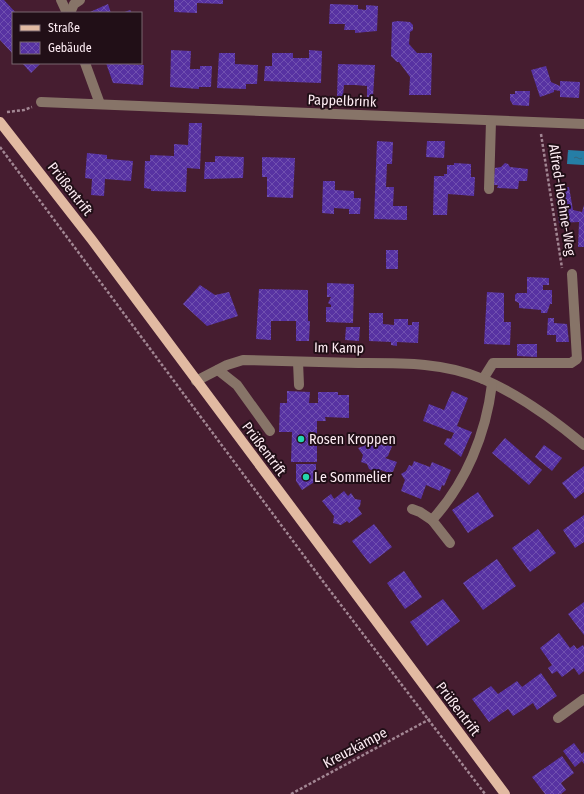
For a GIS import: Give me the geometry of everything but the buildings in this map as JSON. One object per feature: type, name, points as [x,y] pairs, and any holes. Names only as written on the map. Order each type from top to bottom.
[{"type":"main road","name":"Prüßentrift","points":[[0,122],[92,240],[505,794]]},
{"type":"street","points":[[61,0],[66,12]]},
{"type":"street","points":[[70,12],[74,4],[80,0]]},
{"type":"street","points":[[85,64],[100,104]]},
{"type":"street","name":"Pappelbrink","points":[[41,102],[584,124]]},
{"type":"street","points":[[489,189],[491,120]]},
{"type":"street","points":[[432,520],[445,506],[466,471],[476,448],[490,405],[488,381],[493,363],[571,363],[577,359],[572,274]]},
{"type":"street","name":"Im Kamp","points":[[196,381],[227,365],[243,360],[421,364],[454,370],[488,381],[554,419],[584,445]]},
{"type":"street","points":[[298,362],[299,385]]},
{"type":"street","points":[[218,370],[237,384],[270,432]]},
{"type":"street","points":[[412,509],[420,512],[432,520],[450,543]]},
{"type":"street","points":[[558,718],[584,699]]},
{"type":"path","points":[[0,113],[24,110],[41,102]]},
{"type":"path","name":"Alfred-Hoehne-Weg","points":[[539,122],[562,269],[572,274]]},
{"type":"path","points":[[0,147],[325,584],[484,794]]},
{"type":"path","name":"Kreuzkämpe","points":[[291,794],[429,720]]},
{"type":"water","points":[[568,150],[584,151],[584,165],[567,164]]},
{"type":"place","name":"Rosen Kroppen","points":[[301,439]]},
{"type":"place","name":"Le Sommelier","points":[[306,477]]}]
